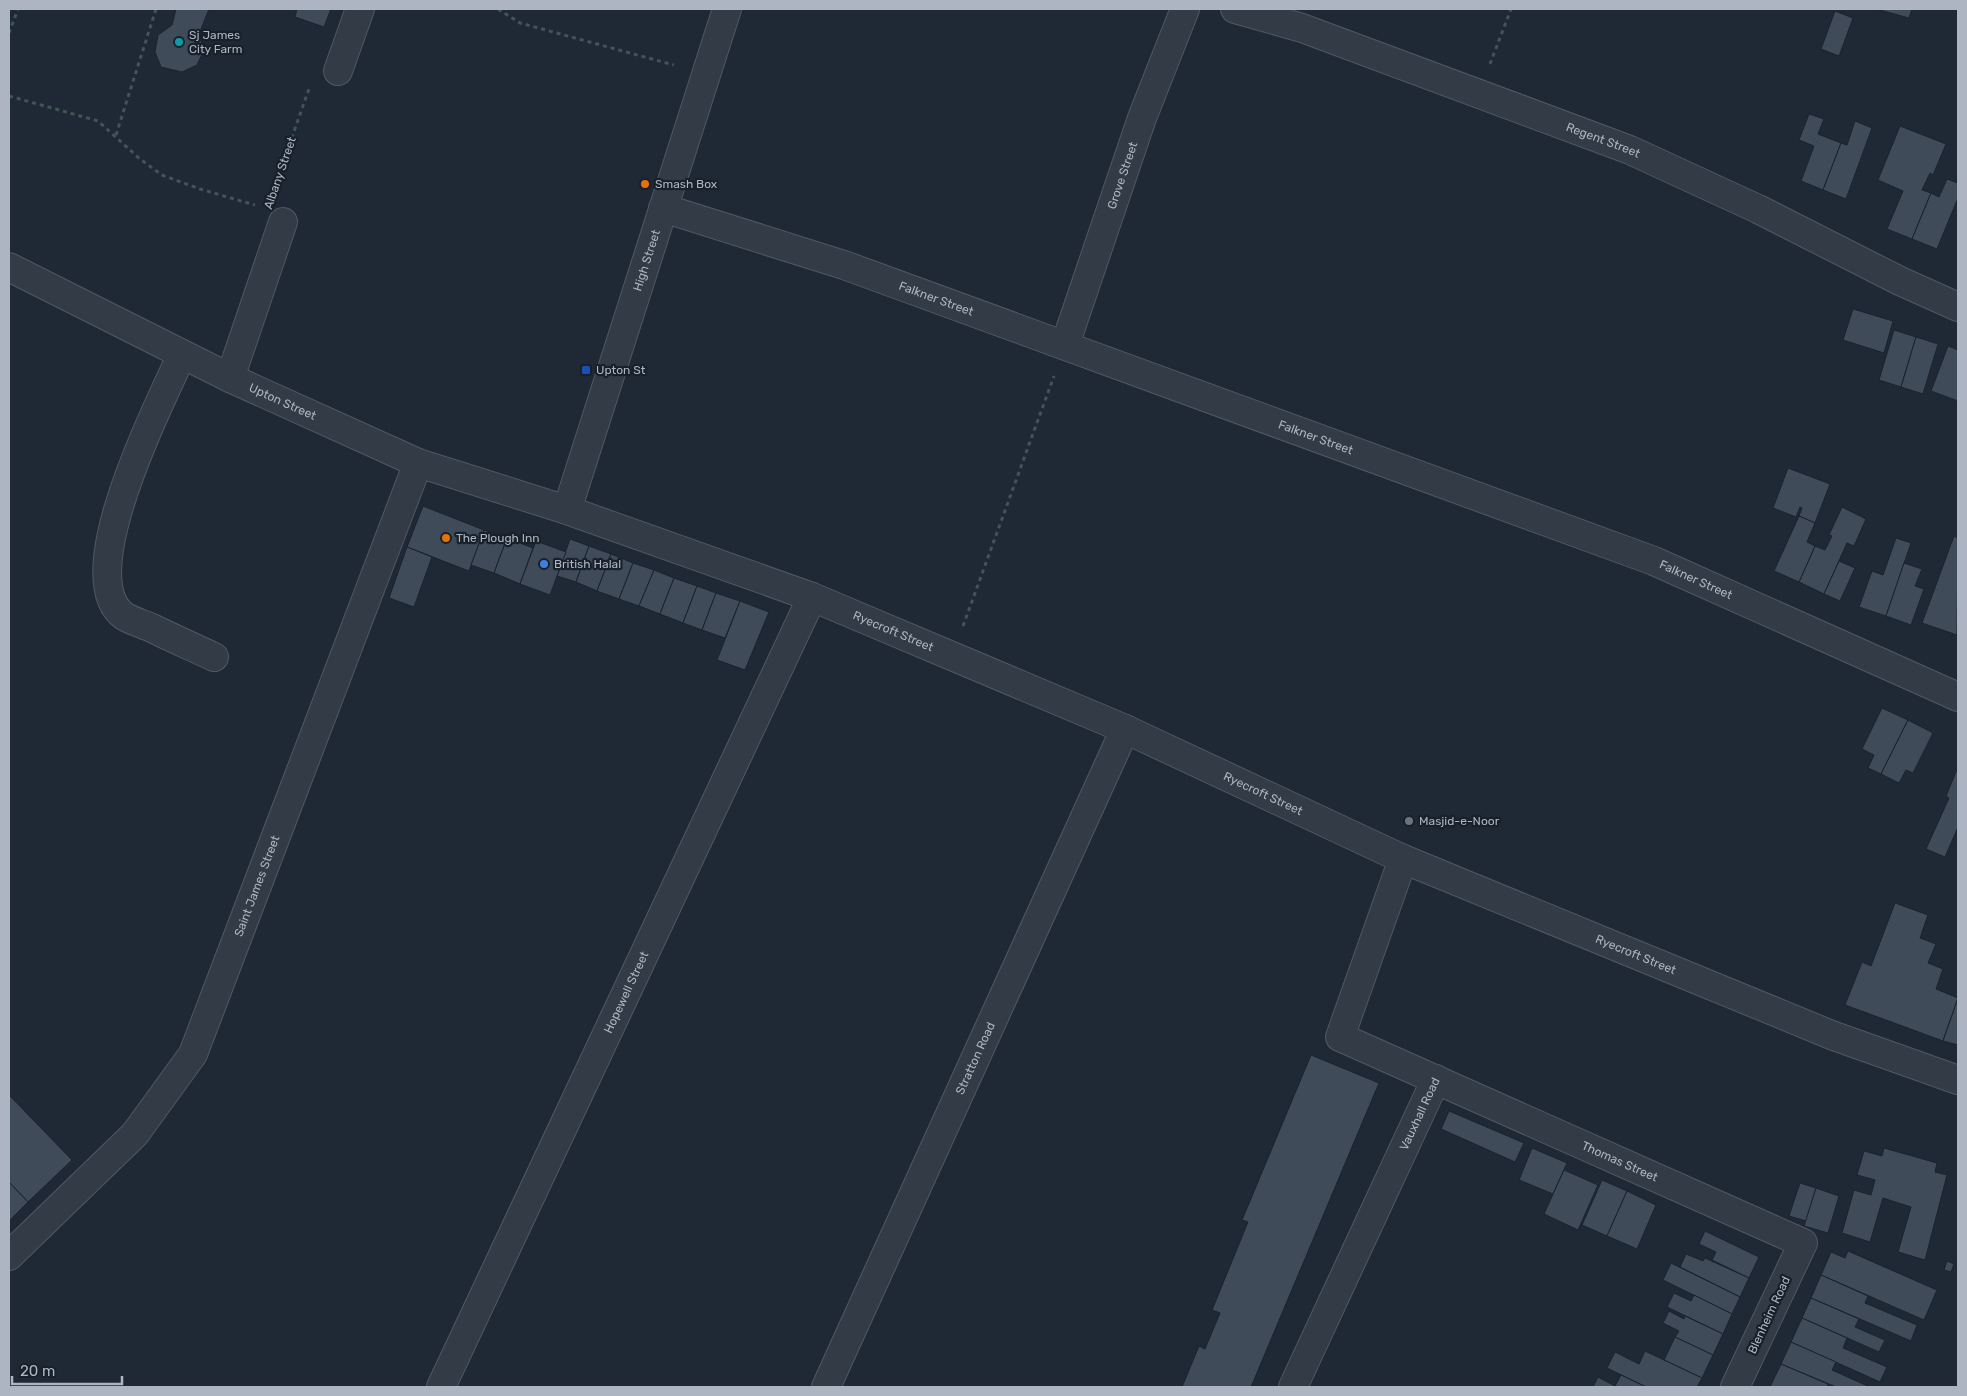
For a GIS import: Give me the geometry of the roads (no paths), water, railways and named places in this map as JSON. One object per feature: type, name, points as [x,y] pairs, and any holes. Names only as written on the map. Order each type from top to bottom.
[{"type":"street","points":[[338,71],[360,9]]},
{"type":"street","name":"High Street","points":[[567,510],[727,9]]},
{"type":"street","name":"Grove Street","points":[[1065,345],[1142,118],[1185,9]]},
{"type":"street","name":"Regent Street","points":[[1235,9],[1302,28],[1630,150],[1758,209],[1900,281],[1958,307]]},
{"type":"street","name":"Falkner Street","points":[[663,208],[844,265],[1654,561],[1958,697]]},
{"type":"street","name":"Albany Street","points":[[230,378],[275,215]]},
{"type":"street","name":"Upton Street","points":[[9,267],[230,378],[418,462],[567,510]]},
{"type":"street","points":[[182,354],[123,493],[108,548],[107,579],[111,599],[124,615],[214,657]]},
{"type":"street","name":"Saint James Street","points":[[9,1256],[135,1134],[193,1054],[418,462]]},
{"type":"street","name":"Ryecroft Street","points":[[567,510],[812,597],[1125,729],[1403,859],[1834,1036],[1958,1080]]},
{"type":"street","name":"Hopewell Street","points":[[441,1387],[812,597]]},
{"type":"street","name":"Stratton Road","points":[[826,1387],[1125,729]]},
{"type":"street","name":"Vauxhall Road","points":[[1293,1387],[1436,1079],[1340,1037],[1403,859]]},
{"type":"street","name":"Thomas Street","points":[[1436,1079],[1803,1243]]},
{"type":"street","name":"Blenheim Road","points":[[1735,1387],[1803,1243]]},
{"type":"place","name":"Sj James City Farm","points":[[179,42]]},
{"type":"place","name":"Smash Box","points":[[645,184]]},
{"type":"place","name":"Upton St","points":[[586,370]]},
{"type":"place","name":"The Plough Inn","points":[[446,538]]},
{"type":"place","name":"British Halal","points":[[544,564]]},
{"type":"place","name":"Masjid-e-Noor","points":[[1409,821]]}]
